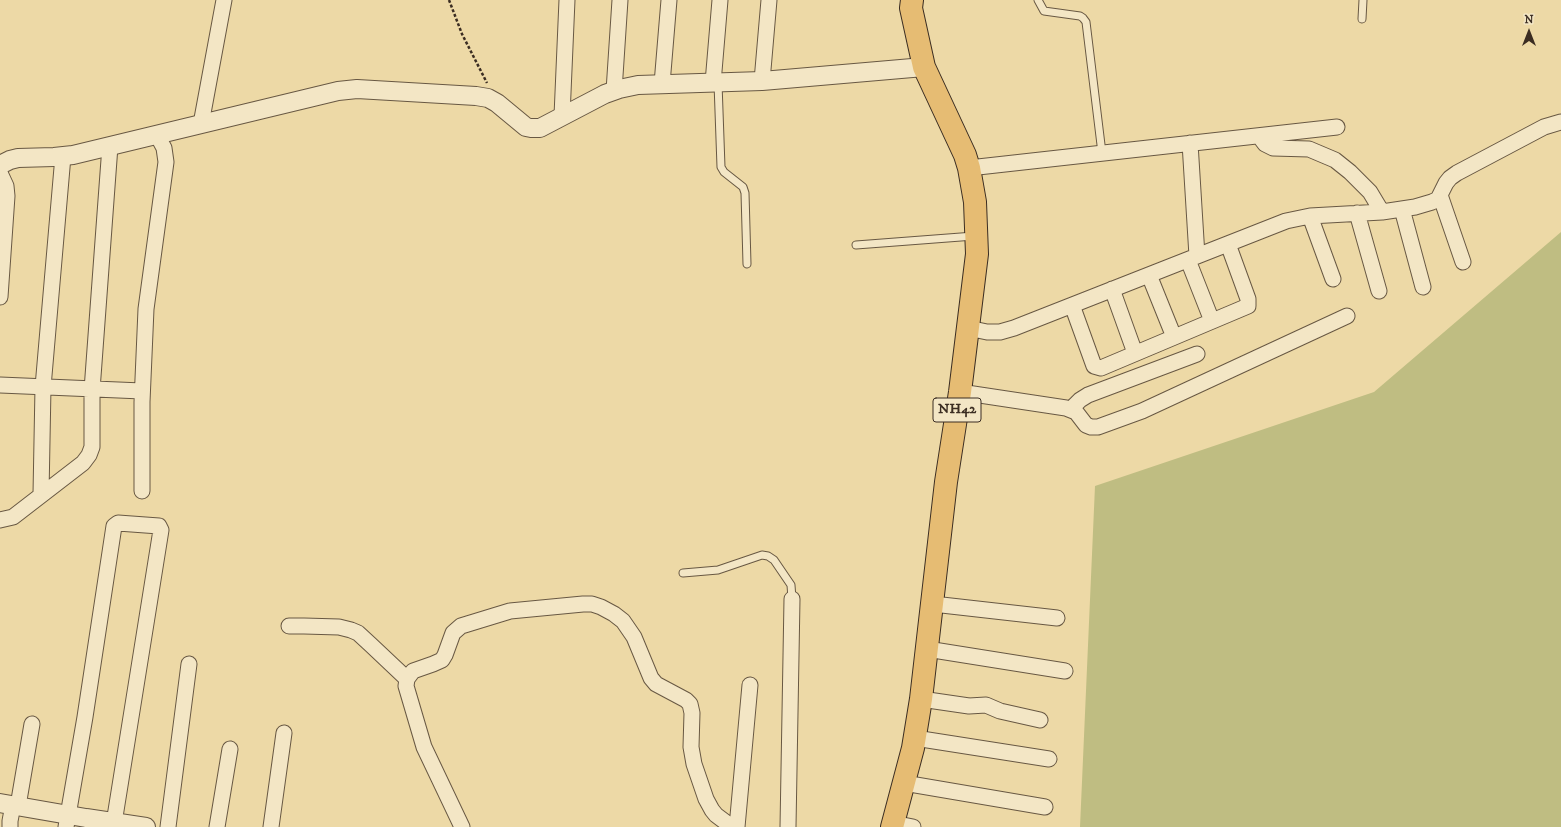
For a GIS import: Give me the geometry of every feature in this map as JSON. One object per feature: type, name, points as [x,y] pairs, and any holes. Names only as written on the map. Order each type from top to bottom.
[{"type":"highway","name":"NH42","points":[[899,826],[904,783],[915,738],[921,698],[946,482],[960,392],[977,254],[975,202],[969,168],[965,155],[924,68],[911,8],[912,0]]},
{"type":"street","points":[[201,124],[224,0]]},
{"type":"street","points":[[562,116],[567,0]]},
{"type":"street","points":[[614,91],[620,0]]},
{"type":"street","points":[[662,84],[669,0]]},
{"type":"street","points":[[715,83],[720,0]]},
{"type":"street","points":[[762,81],[769,0]]},
{"type":"street","points":[[0,165],[18,158],[63,156],[110,146],[319,94],[357,89],[488,98],[498,103],[526,127],[540,128],[614,91],[638,85],[762,81],[924,68]]},
{"type":"street","points":[[968,328],[987,332],[1000,332],[1014,328],[1286,221],[1310,216],[1382,212],[1432,202],[1438,199],[1446,183],[1457,173],[1544,127],[1561,122]]},
{"type":"street","points":[[969,168],[1337,127]]},
{"type":"street","points":[[142,491],[142,391],[146,309],[166,162],[164,148],[157,135]]},
{"type":"street","points":[[1259,136],[1265,144],[1273,148],[1309,149],[1335,160],[1350,172],[1370,192],[1382,212]]},
{"type":"street","points":[[1190,143],[1192,258],[1212,321]]},
{"type":"street","points":[[0,520],[13,516],[83,463],[89,455],[92,447],[92,390],[110,146]]},
{"type":"street","points":[[41,494],[43,387],[63,156]]},
{"type":"street","points":[[0,173],[6,186],[0,297]]},
{"type":"street","points":[[1440,195],[1463,262]]},
{"type":"street","points":[[1402,209],[1423,287]]},
{"type":"street","points":[[1357,213],[1380,291]]},
{"type":"street","points":[[1310,216],[1333,279]]},
{"type":"street","points":[[1072,304],[1094,366],[1101,368],[1246,307],[1249,304],[1228,244]]},
{"type":"street","points":[[1149,275],[1174,337]]},
{"type":"street","points":[[1112,289],[1136,353]]},
{"type":"street","points":[[960,392],[1071,409],[1086,425],[1098,427],[1142,411],[1347,316]]},
{"type":"street","points":[[1071,409],[1080,400],[1088,395],[1197,354]]},
{"type":"street","points":[[0,385],[142,391]]},
{"type":"street","points":[[67,821],[85,717],[114,526],[118,523],[159,526],[161,530],[118,824]]},
{"type":"street","points":[[788,827],[792,599]]},
{"type":"street","points":[[462,827],[424,747],[406,686],[407,679],[413,671],[442,660],[454,633],[461,626],[510,611],[582,604],[592,604],[614,614],[630,630],[651,678],[656,684],[686,700],[690,704],[692,713],[691,747],[694,764],[706,799],[712,810],[719,819],[732,827]]},
{"type":"street","points":[[933,604],[1056,618]]},
{"type":"street","points":[[289,626],[339,627],[358,633],[407,679]]},
{"type":"street","points":[[927,649],[1065,671]]},
{"type":"street","points":[[168,827],[188,664]]},
{"type":"street","points":[[737,827],[750,685]]},
{"type":"street","points":[[921,698],[969,706],[986,705],[1000,711],[1040,720]]},
{"type":"street","points":[[10,827],[10,805],[32,724]]},
{"type":"street","points":[[271,827],[284,733]]},
{"type":"street","points":[[915,738],[1049,759]]},
{"type":"street","points":[[217,827],[230,749]]},
{"type":"street","points":[[904,783],[1045,807]]},
{"type":"street","points":[[10,805],[67,821],[146,827]]},
{"type":"lane","points":[[1038,0],[1044,10],[1080,16],[1086,22],[1102,153]]},
{"type":"lane","points":[[1362,19],[1363,0]]},
{"type":"lane","points":[[715,83],[721,168],[742,187],[745,193],[747,264]]},
{"type":"lane","points":[[856,245],[976,236]]},
{"type":"lane","points":[[684,574],[718,570],[762,556],[768,556],[774,560],[791,585],[792,599]]},
{"type":"path","points":[[449,0],[462,34],[498,103]]},
{"type":"shaded area","points":[[1561,232],[1561,827],[1080,827],[1095,486],[1374,392]]}]
